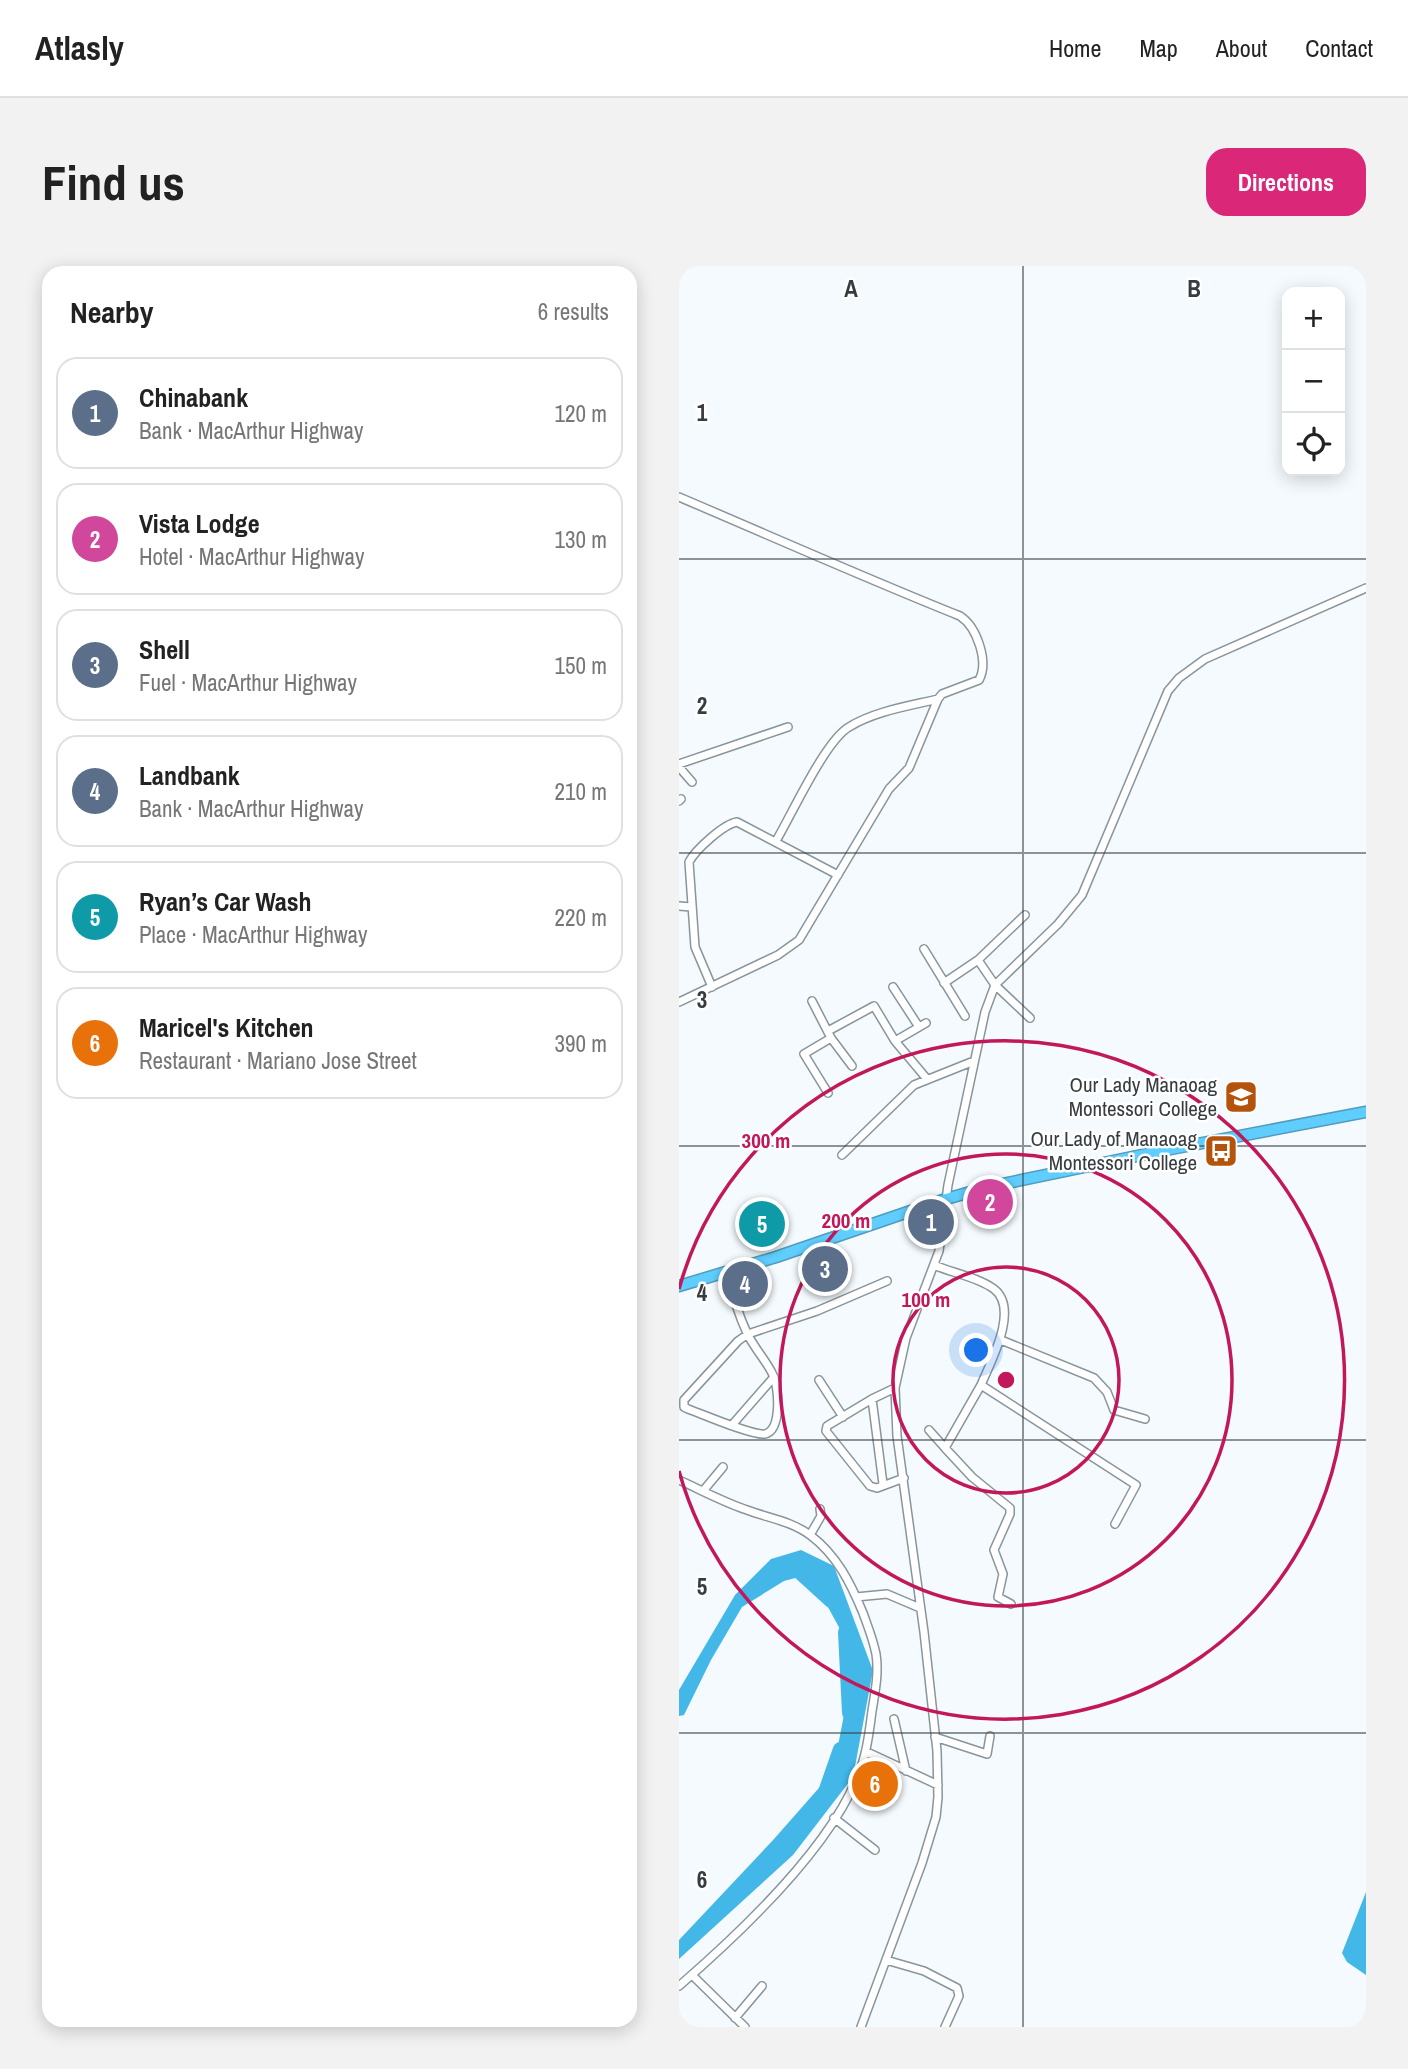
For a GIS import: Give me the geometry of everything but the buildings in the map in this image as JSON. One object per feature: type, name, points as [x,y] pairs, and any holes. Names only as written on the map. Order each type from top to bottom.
[{"type":"highway","points":[[679,1286],[946,1199],[1054,1172],[1366,1112]]},
{"type":"street","points":[[679,497],[966,620],[973,628],[983,667],[979,680],[942,694],[938,699],[909,768],[889,789],[815,916],[791,947],[679,1002]]},
{"type":"street","points":[[861,2027],[936,1817],[938,1785],[935,1737],[897,1436],[895,1388],[907,1338],[941,1239],[946,1199],[985,1012],[995,985],[1058,924],[1082,895],[1168,691],[1179,678],[1205,659],[1366,587]]},
{"type":"street","points":[[776,841],[830,745],[847,728],[886,712],[938,699]]},
{"type":"street","points":[[692,782],[679,766],[788,727]]},
{"type":"street","points":[[712,987],[695,947],[689,862],[693,855],[726,826],[737,822],[838,875]]},
{"type":"street","points":[[679,906],[691,907]]},
{"type":"street","points":[[944,983],[978,960],[1025,915]]},
{"type":"street","points":[[924,949],[965,1016]]},
{"type":"street","points":[[978,960],[995,985],[1030,1018]]},
{"type":"street","points":[[893,987],[923,1025],[895,1041]]},
{"type":"street","points":[[812,1001],[830,1035],[852,1066]]},
{"type":"street","points":[[828,1093],[804,1054],[874,1006],[895,1041],[927,1079]]},
{"type":"street","points":[[842,1155],[904,1094],[927,1079],[974,1061]]},
{"type":"street","points":[[934,1265],[996,1290],[1005,1316],[1001,1340],[981,1385],[945,1448]]},
{"type":"street","points":[[727,1272],[748,1334],[774,1377],[777,1412],[773,1429],[765,1434],[731,1425],[688,1409],[683,1404],[737,1341],[748,1334],[817,1311],[887,1281]]},
{"type":"street","points":[[1001,1340],[1094,1378],[1107,1392],[1114,1410],[1145,1419]]},
{"type":"street","points":[[731,1425],[774,1377]]},
{"type":"street","points":[[819,1380],[843,1417]]},
{"type":"street","points":[[981,1385],[1136,1486],[1115,1524]]},
{"type":"street","points":[[895,1388],[827,1426],[826,1431],[870,1486],[877,1488],[904,1478]]},
{"type":"street","points":[[872,1399],[883,1484]]},
{"type":"street","points":[[929,1430],[972,1476],[1010,1508],[1010,1514],[994,1550],[1003,1574],[998,1597],[1011,1604]]},
{"type":"street","points":[[703,1491],[723,1467]]},
{"type":"street","points":[[679,1480],[748,1511],[788,1522],[810,1535],[839,1566],[856,1597],[873,1641],[877,1668],[867,1752],[857,1778],[834,1818],[773,1896],[679,1986]]},
{"type":"street","points":[[810,1535],[821,1516],[820,1509]]},
{"type":"street","points":[[856,1597],[887,1594],[920,1608]]},
{"type":"street","points":[[894,1719],[907,1771]]},
{"type":"street","points":[[935,1737],[987,1754],[990,1737]]},
{"type":"street","points":[[867,1752],[938,1785]]},
{"type":"street","points":[[834,1818],[875,1850]]},
{"type":"street","points":[[886,1960],[924,1971],[957,1988],[960,1996],[945,2027]]},
{"type":"street","points":[[692,1975],[744,2027]]},
{"type":"street","points":[[736,2018],[762,1986]]},
{"type":"water","points":[[801,1550],[834,1566],[872,1668],[853,1777],[793,1855],[679,1959],[679,1940],[833,1772],[852,1673],[841,1631],[816,1585],[799,1577],[784,1581],[742,1607],[711,1660],[684,1715],[679,1716],[679,1690],[735,1595],[771,1559]]},
{"type":"water","points":[[1366,1892],[1366,1975],[1347,1962],[1342,1953]]},
{"type":"waterway","points":[[797,1570],[831,1601]]},
{"type":"waterway","points":[[845,1632],[849,1713]]},
{"type":"waterway","points":[[825,1792],[840,1749]]},
{"type":"place","name":"Our Lady Manaoag Montessori College","points":[[1241,1097]]},
{"type":"place","name":"Our Lady of Manaoag Montessori College","points":[[1221,1151]]},
{"type":"place","name":"Vista Lodge","points":[[990,1202]]},
{"type":"place","name":"Chinabank","points":[[931,1222]]},
{"type":"place","name":"Ryan’s Car Wash","points":[[762,1224]]},
{"type":"place","name":"Shell","points":[[825,1269]]},
{"type":"place","name":"Landbank","points":[[745,1284]]},
{"type":"place","name":"Maricel's Kitchen","points":[[875,1784]]}]
